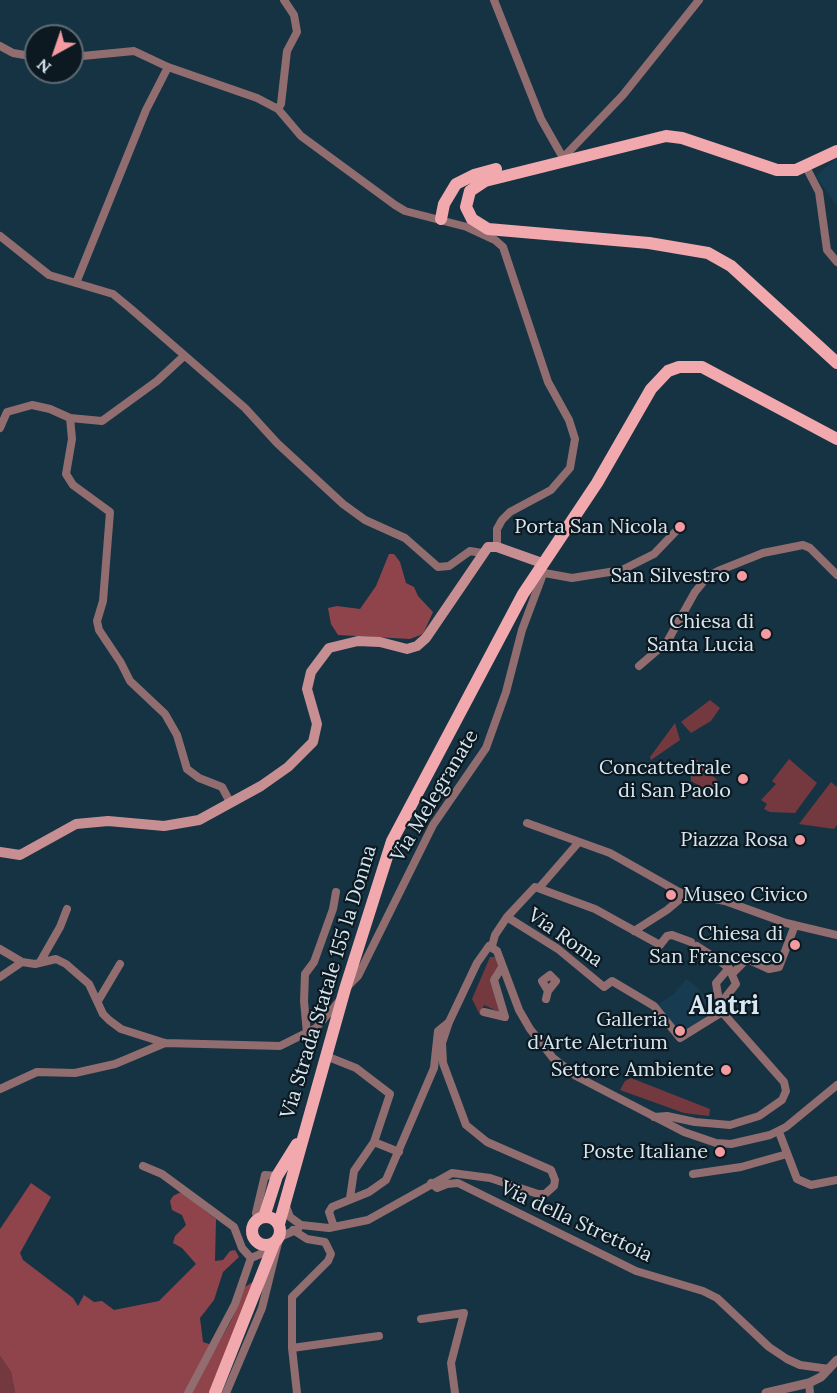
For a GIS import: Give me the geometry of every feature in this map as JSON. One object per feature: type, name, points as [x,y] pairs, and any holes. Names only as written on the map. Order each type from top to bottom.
[{"type":"main road","points":[[837,151],[806,167],[777,170],[681,138],[666,136],[560,160],[485,181],[470,191],[466,207],[472,225],[488,229],[649,243],[708,253],[731,266],[837,363]]},
{"type":"main road","points":[[441,219],[444,204],[456,184],[474,175],[498,169],[508,175]]},
{"type":"main road","name":"Via Strada Statale 155 la Donna","points":[[296,1154],[392,841],[541,569],[597,483],[651,389],[668,371],[679,367],[702,367],[837,439]]},
{"type":"main road","points":[[0,852],[20,855],[64,829],[89,821],[164,826],[187,824],[199,820],[261,786],[288,767],[313,742],[317,724],[307,689],[311,672],[329,648],[358,641],[380,642],[406,649],[417,646],[426,638],[488,547],[497,547],[541,569]]},
{"type":"main road","points":[[264,1269],[261,1248],[253,1237],[252,1228],[277,1176],[296,1154]]},
{"type":"main road","points":[[215,1393],[278,1234],[296,1154]]},
{"type":"main road","points":[[277,1176],[291,1182]]},
{"type":"main road","points":[[260,1215],[271,1218],[278,1234]]},
{"type":"main road","points":[[261,1248],[278,1234]]},
{"type":"street","points":[[278,109],[281,104],[287,51],[297,32],[294,15],[284,0]]},
{"type":"street","points":[[494,0],[541,119],[560,160],[623,95],[699,0]]},
{"type":"street","points":[[0,46],[24,54]]},
{"type":"street","points":[[84,56],[134,51],[168,67],[257,98],[278,109],[301,136],[395,205],[405,211],[472,225],[503,247],[548,382],[569,420],[575,439],[570,468],[550,490],[510,512],[502,520],[497,529],[497,547]]},
{"type":"street","points":[[76,284],[82,263],[146,110],[168,67]]},
{"type":"street","points":[[806,167],[819,192],[826,250],[837,262]]},
{"type":"street","points":[[0,237],[49,275],[113,294],[245,408],[277,443],[343,504],[365,520],[405,538],[438,567],[449,566],[470,551],[482,553]]},
{"type":"street","points":[[0,428],[7,412],[32,405],[50,409],[69,418],[93,422],[107,418],[184,356]]},
{"type":"street","points":[[69,418],[72,439],[66,474],[73,485],[110,512],[104,602],[97,621],[99,630],[129,681],[165,714],[177,735],[187,770],[199,778],[222,787],[230,802]]},
{"type":"street","points":[[541,569],[588,577],[622,570],[654,554],[679,528]]},
{"type":"street","points":[[639,666],[667,642],[695,592],[708,576],[763,554],[795,546],[810,548],[837,575]]},
{"type":"street","name":"Via Melegranate","points":[[165,1043],[273,1048],[307,1034],[323,1022],[358,976],[433,825],[486,748],[509,681],[541,569]]},
{"type":"street","points":[[527,823],[609,853],[684,895],[726,901],[795,925],[837,934]]},
{"type":"street","points":[[226,1393],[262,1308],[278,1234],[299,1227],[334,1227],[368,1220],[452,1173],[474,1174],[544,1194],[554,1186],[555,1180],[551,1170],[544,1165],[487,1142],[466,1125],[443,1063],[442,1043],[449,1022],[483,952],[492,946],[495,935],[507,917],[528,894],[536,887],[538,888],[578,843]]},
{"type":"street","points":[[538,888],[595,909],[660,945],[667,936],[672,935],[696,945],[730,971],[736,986],[721,1007]]},
{"type":"street","points":[[307,1034],[304,1001],[305,974],[314,962],[333,909],[336,892]]},
{"type":"street","points":[[634,931],[667,910],[684,895]]},
{"type":"street","points":[[40,962],[60,927],[67,909]]},
{"type":"street","name":"Via Roma","points":[[507,917],[558,949],[603,987],[612,981],[654,1006],[680,1038],[721,1007]]},
{"type":"street","points":[[492,946],[497,951],[519,1010],[546,1051],[576,1076],[654,1118],[730,1125],[759,1116],[779,1104],[785,1096],[784,1082],[721,1007],[716,983],[747,959],[769,969],[778,968],[795,925]]},
{"type":"street","points":[[0,949],[22,962],[56,959],[66,964],[89,984],[103,1014],[121,1029],[165,1043]]},
{"type":"street","points":[[0,977],[22,962]]},
{"type":"street","points":[[98,1000],[120,964]]},
{"type":"street","points":[[484,1012],[505,1017],[494,980],[502,967]]},
{"type":"street","points":[[334,1227],[329,1212],[332,1207],[381,1185],[386,1180],[434,1068],[438,1031],[449,1022]]},
{"type":"street","points":[[0,1089],[37,1072],[75,1073],[115,1064],[165,1043]]},
{"type":"street","points":[[326,1056],[356,1068],[390,1094],[374,1142],[354,1171],[350,1198]]},
{"type":"street","points":[[670,1121],[698,1138],[730,1144],[779,1132],[837,1085]]},
{"type":"street","points":[[779,1132],[797,1179],[801,1182],[819,1185],[837,1180]]},
{"type":"street","points":[[374,1142],[399,1152]]},
{"type":"street","points":[[693,1174],[741,1167],[787,1154]]},
{"type":"street","points":[[142,1166],[162,1174],[234,1227],[242,1248],[251,1258]]},
{"type":"street","name":"Via della Strettoia","points":[[431,1183],[438,1188],[447,1184],[458,1184],[636,1271],[704,1291],[717,1298],[769,1347],[787,1359],[800,1365],[829,1369]]},
{"type":"street","points":[[285,1204],[290,1217],[307,1239],[325,1242],[330,1254],[328,1260],[292,1297],[292,1348],[297,1393]]},
{"type":"street","points":[[188,1393],[235,1304],[251,1258],[261,1248]]},
{"type":"street","points":[[421,1319],[464,1313],[451,1363],[455,1393]]},
{"type":"street","points":[[292,1348],[379,1336]]},
{"type":"street","points":[[766,1393],[809,1383],[829,1369],[837,1360]]},
{"type":"street","points":[[809,1383],[810,1393]]},
{"type":"shaded area","points":[[837,158],[837,206],[816,176]]},
{"type":"shaded area","points":[[389,554],[394,554],[400,562],[406,583],[414,587],[418,596],[433,612],[423,634],[410,639],[338,635],[331,624],[328,608],[337,606],[360,609],[376,586]]},
{"type":"shaded area","points":[[710,700],[720,708],[711,721],[691,733],[681,722]]},
{"type":"shaded area","points":[[675,723],[680,740],[651,760],[650,757]]},
{"type":"shaded area","points":[[691,756],[716,772],[713,776],[717,780],[716,795],[691,781]]},
{"type":"shaded area","points":[[789,759],[817,783],[795,813],[770,812],[764,809],[767,804],[761,800],[776,784],[772,781]]},
{"type":"shaded area","points":[[831,782],[837,787],[837,825],[834,829],[799,824]]},
{"type":"shaded area","points":[[490,957],[496,957],[499,966],[496,982],[508,1016],[484,1005],[480,1015],[472,999]]},
{"type":"shaded area","points":[[686,979],[698,988],[717,1013],[680,1036],[656,1006],[675,993]]},
{"type":"shaded area","points":[[631,1078],[710,1109],[709,1116],[684,1113],[620,1090],[625,1081]]},
{"type":"shaded area","points":[[31,1183],[51,1197],[20,1253],[23,1260],[73,1298],[78,1306],[84,1295],[94,1302],[102,1301],[114,1310],[159,1301],[196,1264],[182,1248],[173,1243],[175,1236],[186,1225],[182,1215],[172,1210],[170,1201],[173,1196],[181,1192],[216,1219],[215,1261],[223,1260],[230,1251],[235,1250],[239,1257],[223,1272],[214,1300],[200,1318],[203,1342],[212,1345],[184,1393],[15,1393],[11,1372],[0,1356],[0,1229]]},
{"type":"shaded area","points":[[254,1281],[210,1393],[191,1393],[231,1321],[245,1287]]},
{"type":"shaded area","points":[[0,1356],[11,1372],[15,1393],[0,1393]]},
{"type":"place","name":"Porta San Nicola","points":[[680,527]]},
{"type":"place","name":"San Silvestro","points":[[742,576]]},
{"type":"place","name":"Chiesa di Santa Lucia","points":[[766,634]]},
{"type":"place","name":"Concattedrale di San Paolo","points":[[743,779]]},
{"type":"place","name":"Piazza Rosa","points":[[800,840]]},
{"type":"place","name":"Museo Civico","points":[[671,895]]},
{"type":"place","name":"Chiesa di San Francesco","points":[[795,945]]},
{"type":"place","name":"Galleria d'Arte Aletrium","points":[[680,1031]]},
{"type":"place","name":"Settore Ambiente","points":[[726,1070]]},
{"type":"place","name":"Poste Italiane","points":[[720,1152]]},
{"type":"district","name":"Alatri","points":[[724,1007]]}]
